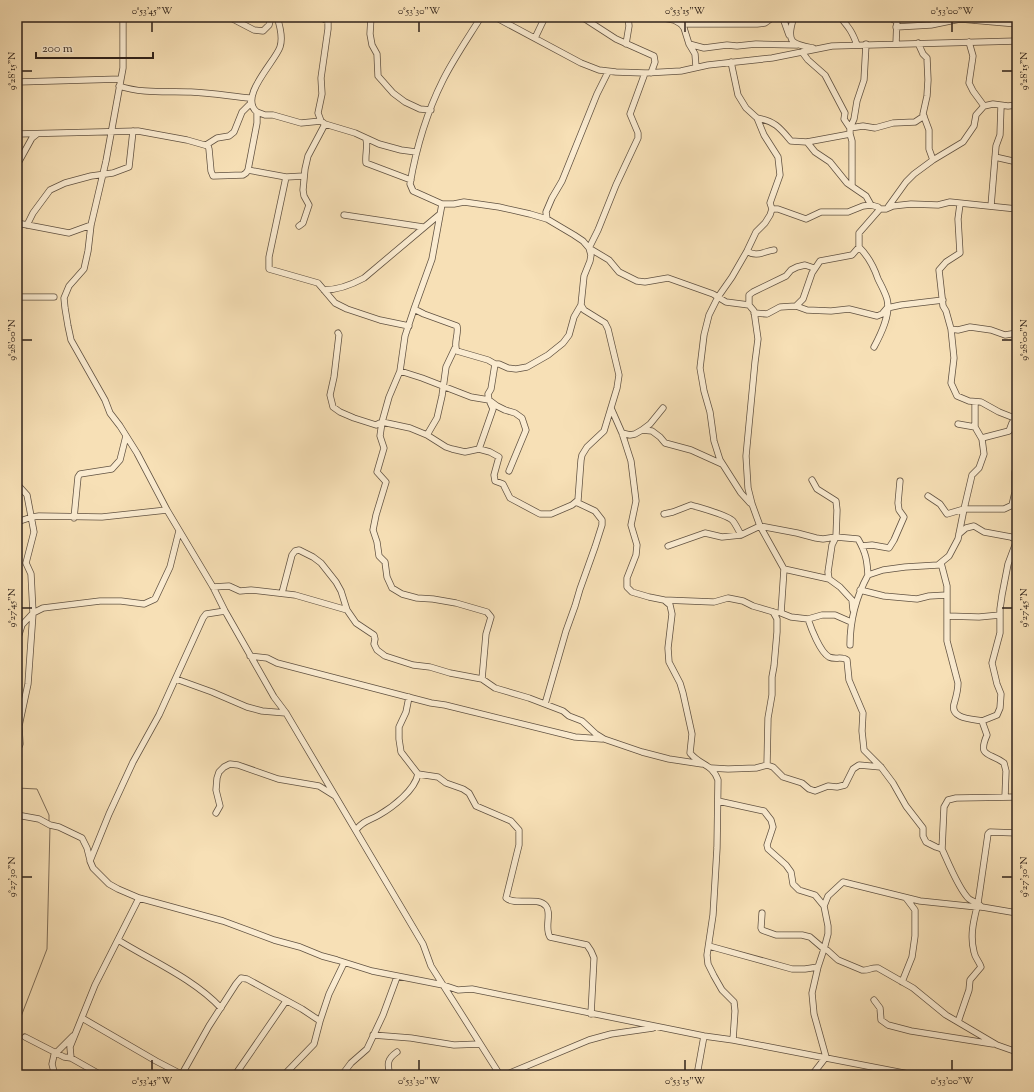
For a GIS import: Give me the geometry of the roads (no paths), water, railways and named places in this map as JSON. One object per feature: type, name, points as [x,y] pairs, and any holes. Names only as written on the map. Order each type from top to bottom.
[{"type":"street","points":[[123,17],[123,61],[120,86],[103,174],[91,225],[88,251],[84,269],[69,286],[64,298],[64,308],[71,340],[105,400],[110,414],[126,436],[179,531],[213,587],[250,656],[274,697],[286,713],[423,944],[431,966],[500,1075]]},
{"type":"street","points":[[229,17],[254,30],[263,31],[269,26],[272,17]]},
{"type":"street","points":[[17,134],[133,131],[162,135],[206,145],[217,138],[229,136],[234,132],[242,112],[251,103],[254,90],[260,78],[280,47],[281,32],[277,17]]},
{"type":"street","points":[[323,17],[328,21],[328,29],[321,78],[322,94],[318,113],[323,122]]},
{"type":"street","points":[[371,17],[370,34],[372,45],[377,54],[378,76],[393,93],[405,102],[420,109],[431,110]]},
{"type":"street","points":[[481,17],[443,80],[431,110],[416,152],[410,184],[413,191],[442,204],[464,202],[499,207],[547,219],[574,235],[583,241],[589,248],[609,260],[619,272],[637,281],[645,282],[668,278],[713,294],[726,302],[749,305]]},
{"type":"street","points":[[495,17],[581,63],[608,72],[648,73],[681,70],[731,62],[772,58],[825,47],[866,44],[1017,41]]},
{"type":"street","points":[[535,38],[545,17]]},
{"type":"street","points":[[455,348],[457,351],[488,360],[495,364],[516,369],[527,367],[563,344],[570,330],[574,317],[581,305],[584,276],[591,255],[589,248],[638,138],[638,133],[630,114],[648,73],[655,62],[655,58],[616,39],[582,17]]},
{"type":"street","points":[[626,44],[629,26],[628,17]]},
{"type":"street","points":[[658,17],[674,20],[681,24],[686,32],[688,44],[695,54],[696,67]]},
{"type":"street","points":[[681,24],[757,24],[765,23],[772,18],[783,17],[792,42],[797,45]]},
{"type":"street","points":[[791,39],[791,26],[793,20],[797,17]]},
{"type":"street","points":[[840,17],[845,25],[849,27],[857,45]]},
{"type":"street","points":[[889,17],[896,22],[932,25],[960,19],[1017,24]]},
{"type":"street","points":[[896,22],[896,44]]},
{"type":"street","points":[[969,42],[973,56],[969,83],[984,106]]},
{"type":"street","points":[[918,43],[923,54],[927,58],[928,80],[924,116],[929,130],[929,149],[933,160]]},
{"type":"street","points":[[688,44],[704,48],[723,45],[737,46],[756,44],[797,45],[817,49]]},
{"type":"street","points":[[852,186],[852,141],[850,128],[854,119],[857,101],[864,80],[866,44]]},
{"type":"street","points":[[802,52],[808,60],[825,75],[845,113],[844,119],[850,128]]},
{"type":"street","points":[[731,62],[738,95],[746,108],[757,118],[771,147],[778,157],[780,175],[770,203],[772,209],[765,223],[756,232],[747,251],[718,297],[709,315],[700,368],[710,412],[714,442],[722,464],[742,493],[752,504]]},
{"type":"street","points":[[547,219],[546,212],[562,181],[566,167],[580,138],[596,94],[608,72]]},
{"type":"street","points":[[17,82],[121,79]]},
{"type":"street","points":[[120,86],[146,92],[201,93],[250,98],[252,107],[257,112],[265,115],[273,115],[279,118],[301,123],[323,122],[344,129],[378,144],[416,152]]},
{"type":"street","points":[[796,306],[803,299],[814,268],[820,261],[852,254],[859,247],[859,233],[883,209],[910,177],[933,160],[963,142],[974,126],[976,115],[984,106],[993,104],[1001,106],[1017,105]]},
{"type":"street","points":[[991,206],[996,146],[1000,134],[1001,106]]},
{"type":"street","points":[[206,145],[209,149],[211,171],[213,176],[246,174],[257,123],[257,112]]},
{"type":"street","points":[[850,128],[863,126],[875,128],[893,123],[914,122],[924,116]]},
{"type":"street","points":[[757,118],[769,120],[782,130],[791,141],[806,142],[850,134]]},
{"type":"street","points":[[300,226],[303,223],[309,205],[304,196],[304,176],[308,156],[323,122]]},
{"type":"street","points":[[27,225],[33,213],[50,190],[65,183],[113,173],[129,167],[133,131]]},
{"type":"street","points":[[17,164],[32,138],[36,134]]},
{"type":"street","points":[[366,139],[368,146],[365,157],[366,163],[411,180]]},
{"type":"street","points":[[806,142],[815,152],[830,162],[852,186],[866,196],[871,205]]},
{"type":"street","points":[[995,156],[1017,162]]},
{"type":"street","points":[[248,170],[286,177],[304,176]]},
{"type":"street","points":[[286,177],[269,257],[269,269],[318,283],[335,303],[347,309],[380,320],[408,326]]},
{"type":"street","points":[[772,209],[778,209],[806,219],[821,212],[848,212],[863,206],[871,205],[883,209],[892,206],[911,204],[938,205],[950,202],[1017,209]]},
{"type":"street","points":[[442,204],[432,259],[408,326],[405,336],[400,371],[389,397],[382,422],[380,436],[384,448],[376,472],[386,482],[376,514],[373,530],[379,556],[385,562],[387,578],[392,588],[402,594],[418,598],[456,603],[487,612],[491,617],[486,634],[482,678]]},
{"type":"street","points":[[960,204],[958,219],[960,253],[946,262],[938,270],[943,306],[951,329],[954,358],[951,378],[953,389],[957,396],[976,402],[981,402],[998,412],[1017,418],[1012,423],[1009,431],[982,438]]},
{"type":"street","points":[[324,290],[335,290],[351,285],[364,278],[440,214]]},
{"type":"street","points":[[344,215],[423,227]]},
{"type":"street","points":[[17,223],[69,233],[91,225]]},
{"type":"street","points":[[859,247],[865,253],[874,269],[887,299],[883,331],[874,347]]},
{"type":"street","points":[[747,251],[756,254],[774,250]]},
{"type":"street","points":[[781,613],[784,569],[760,526],[748,488],[746,461],[754,362],[758,339],[754,311],[749,305],[749,295],[781,279],[797,267],[805,265],[814,268]]},
{"type":"street","points":[[17,296],[54,297]]},
{"type":"street","points":[[754,313],[767,314],[780,307],[796,306],[808,310],[831,311],[849,309],[877,316],[882,314],[887,308],[943,300]]},
{"type":"street","points":[[338,333],[334,377],[330,395],[333,407],[354,418],[376,425],[382,422],[410,428],[427,435],[452,449],[465,452],[479,449],[499,456],[494,476],[495,481],[503,484],[510,498],[540,514],[551,514],[576,502],[579,497],[580,466],[582,455],[587,447],[604,431],[617,388],[619,375],[608,329],[605,323],[584,310],[581,305]]},
{"type":"street","points":[[414,309],[457,326],[458,329],[455,348],[446,367],[444,386],[437,418],[427,435]]},
{"type":"street","points":[[951,329],[958,330],[970,327],[1005,334],[1017,333]]},
{"type":"street","points":[[479,449],[493,408],[488,394],[491,389],[495,364]]},
{"type":"street","points":[[400,371],[471,397],[489,400],[501,408],[515,413],[522,418],[526,430],[509,471]]},
{"type":"street","points":[[868,575],[883,570],[905,567],[932,566],[941,563],[949,556],[958,539],[972,476],[979,468],[984,454],[982,438],[975,427],[976,402]]},
{"type":"street","points":[[611,408],[622,433],[631,461],[636,501],[631,525],[637,546],[636,555],[627,578],[627,587],[632,592],[664,600],[714,602],[728,598],[743,601],[753,606],[791,617],[808,619],[822,615],[835,615],[851,622]]},
{"type":"street","points":[[622,433],[635,434],[642,430],[650,424],[663,408]]},
{"type":"street","points":[[958,424],[975,427]]},
{"type":"street","points":[[642,430],[652,431],[665,443],[691,450],[722,464]]},
{"type":"street","points":[[74,518],[78,477],[80,474],[112,469],[120,460],[126,436]]},
{"type":"street","points":[[17,446],[17,462]]},
{"type":"street","points":[[928,496],[940,504],[947,514],[964,509],[1004,509],[1014,504],[1015,472]]},
{"type":"street","points":[[812,480],[817,489],[836,501],[836,537],[831,553],[828,572],[829,578]]},
{"type":"street","points":[[862,546],[872,545],[889,548],[894,540],[904,517],[899,510],[898,503],[900,481]]},
{"type":"street","points":[[17,482],[27,495],[34,532],[26,563],[31,574],[33,613],[28,684],[19,726],[20,744],[17,751]]},
{"type":"street","points":[[544,704],[568,624],[602,525],[602,520],[595,511],[576,502]]},
{"type":"street","points":[[664,514],[691,505],[724,515],[733,521],[741,536]]},
{"type":"street","points":[[17,522],[32,517],[102,517],[167,510]]},
{"type":"street","points":[[668,546],[705,533],[722,537],[741,536],[760,526],[816,538],[823,539],[836,537],[858,540],[866,557],[868,575],[860,590],[853,610],[850,645]]},
{"type":"street","points":[[941,563],[946,578],[947,641],[958,683],[953,707],[954,712],[957,715],[982,720],[997,715],[1000,708],[1002,694],[997,684],[992,663],[1000,633],[1002,595],[1008,564],[1017,540],[1011,537],[984,532],[974,526],[966,528],[959,534]]},
{"type":"street","points":[[17,641],[22,625],[33,613],[44,608],[100,601],[121,601],[144,604],[155,599],[170,567],[179,531]]},
{"type":"street","points":[[282,593],[292,555],[295,551],[299,550],[321,563],[332,576],[341,591],[347,610],[356,623],[374,635],[374,644],[377,650],[385,656],[413,665],[482,678],[495,688],[563,711],[569,716],[582,721],[604,739],[642,752],[706,765]]},
{"type":"street","points":[[784,569],[829,578],[852,600],[853,610]]},
{"type":"street","points":[[213,587],[229,586],[240,591],[251,590],[295,595],[347,610]]},
{"type":"street","points":[[860,590],[884,596],[917,599],[929,596],[947,595]]},
{"type":"street","points":[[664,600],[670,605],[672,614],[668,662],[680,683],[683,693],[692,734],[690,753],[694,758],[712,768],[756,768],[767,765],[773,767],[783,777],[802,783],[809,789],[815,790],[828,786],[845,786],[852,769],[859,765],[881,767]]},
{"type":"street","points":[[90,861],[109,814],[133,762],[159,715],[203,618],[206,614],[224,610]]},
{"type":"street","points":[[767,765],[767,726],[772,695],[772,677],[777,632],[777,619],[773,612]]},
{"type":"street","points":[[947,616],[979,617],[1000,615]]},
{"type":"street","points":[[808,619],[812,631],[826,654],[830,658],[844,658],[847,660],[849,680],[863,713],[864,750],[881,767],[893,783],[906,806],[923,828],[923,836],[926,842],[942,849]]},
{"type":"street","points":[[250,656],[267,658],[277,662],[431,703],[459,708],[576,737],[604,739]]},
{"type":"street","points":[[176,679],[247,707],[262,711],[286,713]]},
{"type":"street","points":[[409,697],[406,712],[399,727],[401,752],[418,774],[438,777],[446,783],[463,789],[469,793],[476,806],[511,821],[519,830],[519,845],[506,898],[513,901],[531,901],[546,905],[548,910],[548,931],[550,937],[587,945],[594,958],[591,1014]]},
{"type":"street","points":[[982,720],[987,735],[983,745],[984,752],[1004,763],[1006,771],[1005,797]]},
{"type":"street","points":[[216,813],[220,806],[216,790],[217,778],[219,772],[230,764],[238,765],[278,779],[319,786],[335,796]]},
{"type":"street","points":[[712,768],[716,773],[718,780],[718,801],[713,915],[707,954],[708,964],[722,990],[734,1002],[735,1011],[733,1040]]},
{"type":"street","points":[[356,830],[362,822],[384,812],[402,798],[418,778],[418,774]]},
{"type":"street","points":[[979,906],[963,891],[942,849],[944,807],[948,800],[956,798],[1017,797]]},
{"type":"street","points":[[718,801],[764,810],[771,820],[773,827],[767,845],[768,849],[786,865],[791,872],[793,884],[799,890],[815,895],[824,906],[828,934],[812,993],[814,1014],[826,1057]]},
{"type":"street","points":[[17,816],[39,819],[50,826],[59,827],[82,838],[87,848],[92,868],[109,884],[118,889],[139,898],[224,921],[344,963],[397,977],[443,985],[458,990],[472,989],[704,1036],[826,1057],[914,1075]]},
{"type":"street","points":[[958,1022],[969,990],[970,980],[981,967],[979,960],[974,954],[972,935],[979,906],[988,834],[990,832],[1017,833]]},
{"type":"street","points":[[824,906],[828,896],[843,882],[920,901],[979,906],[1017,913]]},
{"type":"street","points":[[902,982],[912,957],[915,936],[916,910],[906,897]]},
{"type":"street","points":[[71,1058],[70,1047],[95,985],[139,898]]},
{"type":"street","points":[[762,914],[762,930],[776,935],[794,934],[810,937],[828,950],[838,960],[862,970],[878,968],[913,988],[941,1011],[997,1045]]},
{"type":"street","points":[[118,940],[191,983],[210,996],[221,1008]]},
{"type":"street","points":[[709,946],[792,969],[818,967]]},
{"type":"street","points":[[284,1075],[314,1044],[320,1021],[330,994],[344,963]]},
{"type":"street","points":[[342,1075],[351,1063],[367,1049],[397,977]]},
{"type":"street","points":[[82,1018],[182,1075],[209,1026],[241,978],[247,979],[320,1021]]},
{"type":"street","points":[[874,1000],[880,1008],[881,1020],[888,1025],[911,1031],[997,1045],[1017,1052]]},
{"type":"street","points":[[235,1075],[286,1001]]},
{"type":"street","points":[[505,1075],[589,1040],[611,1034],[660,1027]]},
{"type":"street","points":[[52,1075],[54,1072],[52,1060],[54,1055],[75,1035]]},
{"type":"street","points":[[373,1035],[411,1038],[454,1044],[480,1044]]},
{"type":"street","points":[[697,1075],[704,1036]]},
{"type":"street","points":[[25,1037],[57,1053],[71,1058],[98,1074]]},
{"type":"street","points":[[390,1075],[387,1063],[390,1057],[397,1052]]},
{"type":"street","points":[[812,1075],[826,1057]]},
{"type":"waterway","points":[[17,788],[37,789],[49,815],[49,822]]},
{"type":"waterway","points":[[17,1027],[47,949],[50,827]]}]
